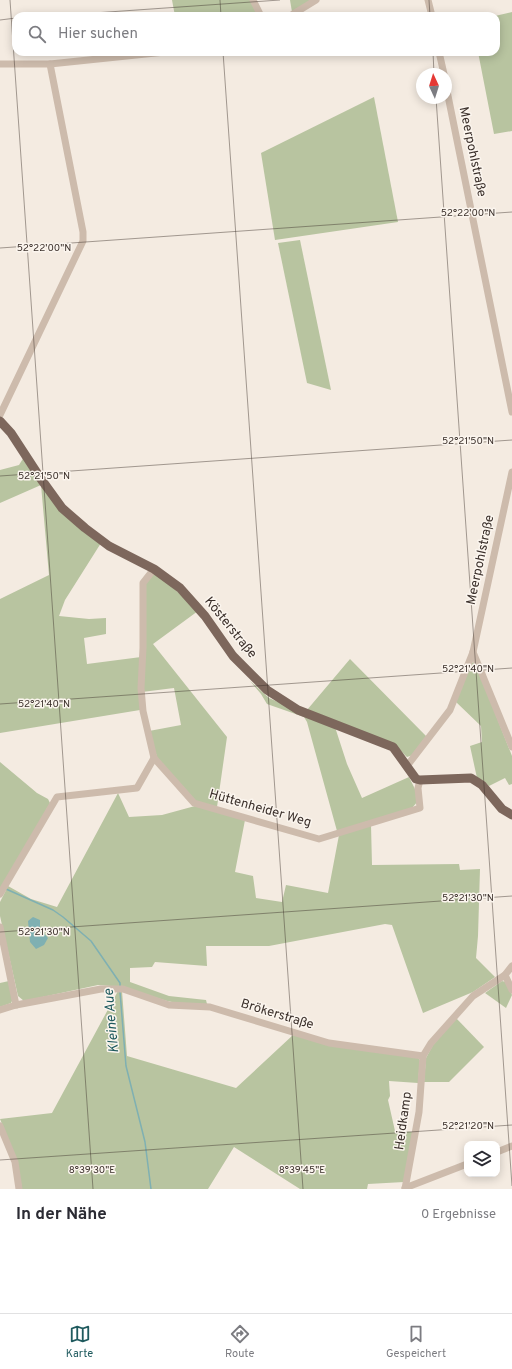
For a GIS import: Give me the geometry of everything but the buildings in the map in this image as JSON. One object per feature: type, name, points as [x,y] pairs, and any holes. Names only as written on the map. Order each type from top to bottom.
[{"type":"main road","name":"Kösterstraße","points":[[0,421],[11,433],[62,508],[108,546],[154,569],[180,588],[205,616],[233,656],[267,690],[298,710],[393,747],[416,778],[420,780]]},
{"type":"main road","points":[[420,780],[471,778],[482,785],[502,809],[512,815]]},
{"type":"street","points":[[253,0],[260,12]]},
{"type":"street","points":[[296,12],[316,0]]},
{"type":"street","points":[[428,0],[431,12]]},
{"type":"street","points":[[0,64],[50,64],[127,56]]},
{"type":"street","points":[[440,56],[443,68]]},
{"type":"street","points":[[0,415],[84,241],[50,64]]},
{"type":"street","name":"Meerpohlstraße","points":[[450,104],[512,412]]},
{"type":"street","name":"Meerpohlstraße","points":[[407,766],[450,710],[473,652],[512,472]]},
{"type":"street","name":"Hüttenheider Weg","points":[[154,569],[143,583],[143,648],[141,688],[143,711],[154,758],[194,803],[319,839],[420,808],[418,788],[420,780]]},
{"type":"street","points":[[473,652],[512,747]]},
{"type":"street","points":[[3,890],[57,797],[137,788],[154,758]]},
{"type":"street","points":[[0,927],[16,1005]]},
{"type":"street","points":[[423,1056],[431,1043],[473,996],[505,975],[512,966]]},
{"type":"street","points":[[505,975],[512,990]]},
{"type":"street","name":"Brökerstraße","points":[[0,1010],[16,1005],[101,989],[120,989],[169,1005],[210,1007],[329,1043],[423,1056]]},
{"type":"street","name":"Heidkamp","points":[[405,1188],[419,1112],[423,1056]]},
{"type":"street","points":[[0,1126],[15,1162],[19,1189]]},
{"type":"street","points":[[500,1151],[512,1146]]},
{"type":"street","points":[[405,1188],[464,1165]]},
{"type":"green space","points":[[172,0],[251,0],[257,12],[174,12]]},
{"type":"green space","points":[[290,0],[313,0],[292,12]]},
{"type":"green space","points":[[512,12],[512,131],[494,134],[479,56],[500,56],[500,15]]},
{"type":"green space","points":[[374,97],[398,222],[275,240],[261,153]]},
{"type":"green space","points":[[300,240],[331,390],[307,383],[278,243]]},
{"type":"green space","points":[[24,457],[41,485],[0,503],[0,470],[19,465]]},
{"type":"green space","points":[[41,485],[101,543],[65,600],[59,616],[89,619],[106,618],[106,634],[84,638],[87,664],[141,657],[140,710],[0,733],[0,599],[49,575]]},
{"type":"green space","points":[[154,570],[198,611],[153,644],[227,737],[217,807],[195,802],[157,757],[149,731],[181,725],[174,688],[142,692],[144,583]]},
{"type":"green space","points":[[350,659],[427,737],[413,755],[407,757],[394,744],[307,710]]},
{"type":"green space","points":[[475,662],[512,756],[512,784],[509,785],[505,778],[489,786],[484,781],[477,778],[470,746],[482,742],[481,726],[456,702],[471,663]]},
{"type":"green space","points":[[250,681],[269,698],[335,727],[347,764],[362,798],[409,777],[416,791],[418,801],[412,808],[337,831],[307,722],[304,717],[267,704]]},
{"type":"green space","points":[[0,762],[37,793],[48,799],[50,803],[0,892]]},
{"type":"green space","points":[[118,793],[129,817],[162,815],[195,806],[245,820],[235,872],[253,876],[256,898],[282,902],[286,885],[328,893],[339,835],[371,825],[372,865],[459,864],[460,870],[480,869],[476,958],[495,977],[473,992],[423,1013],[392,925],[385,924],[269,946],[206,946],[207,966],[155,962],[152,967],[130,968],[130,982],[169,996],[206,1000],[207,1004],[182,1004],[167,1001],[123,987],[98,985],[24,1001],[18,996],[0,916],[0,902],[8,886],[31,899],[57,907]]},
{"type":"green space","points":[[9,981],[13,999],[11,1003],[0,1007],[0,983]]},
{"type":"green space","points":[[502,981],[506,982],[512,995],[506,1008],[485,993]]},
{"type":"green space","points":[[118,991],[122,991],[127,1056],[236,1088],[293,1035],[417,1057],[420,1060],[418,1083],[389,1081],[390,1096],[388,1100],[395,1131],[413,1132],[404,1182],[368,1184],[367,1189],[300,1189],[234,1147],[208,1189],[22,1189],[17,1161],[0,1119],[52,1113]]},
{"type":"green space","points":[[456,1018],[484,1047],[449,1082],[424,1082],[426,1058],[433,1045]]},
{"type":"water","points":[[33,917],[40,920],[40,929],[48,938],[44,945],[36,949],[30,942],[28,921]]},
{"type":"waterway","name":"Kleine Aue","points":[[6,889],[53,910],[63,917],[91,941],[120,983],[120,986]]},
{"type":"waterway","name":"Kleine Aue","points":[[120,992],[126,1066],[145,1142],[151,1189]]}]
